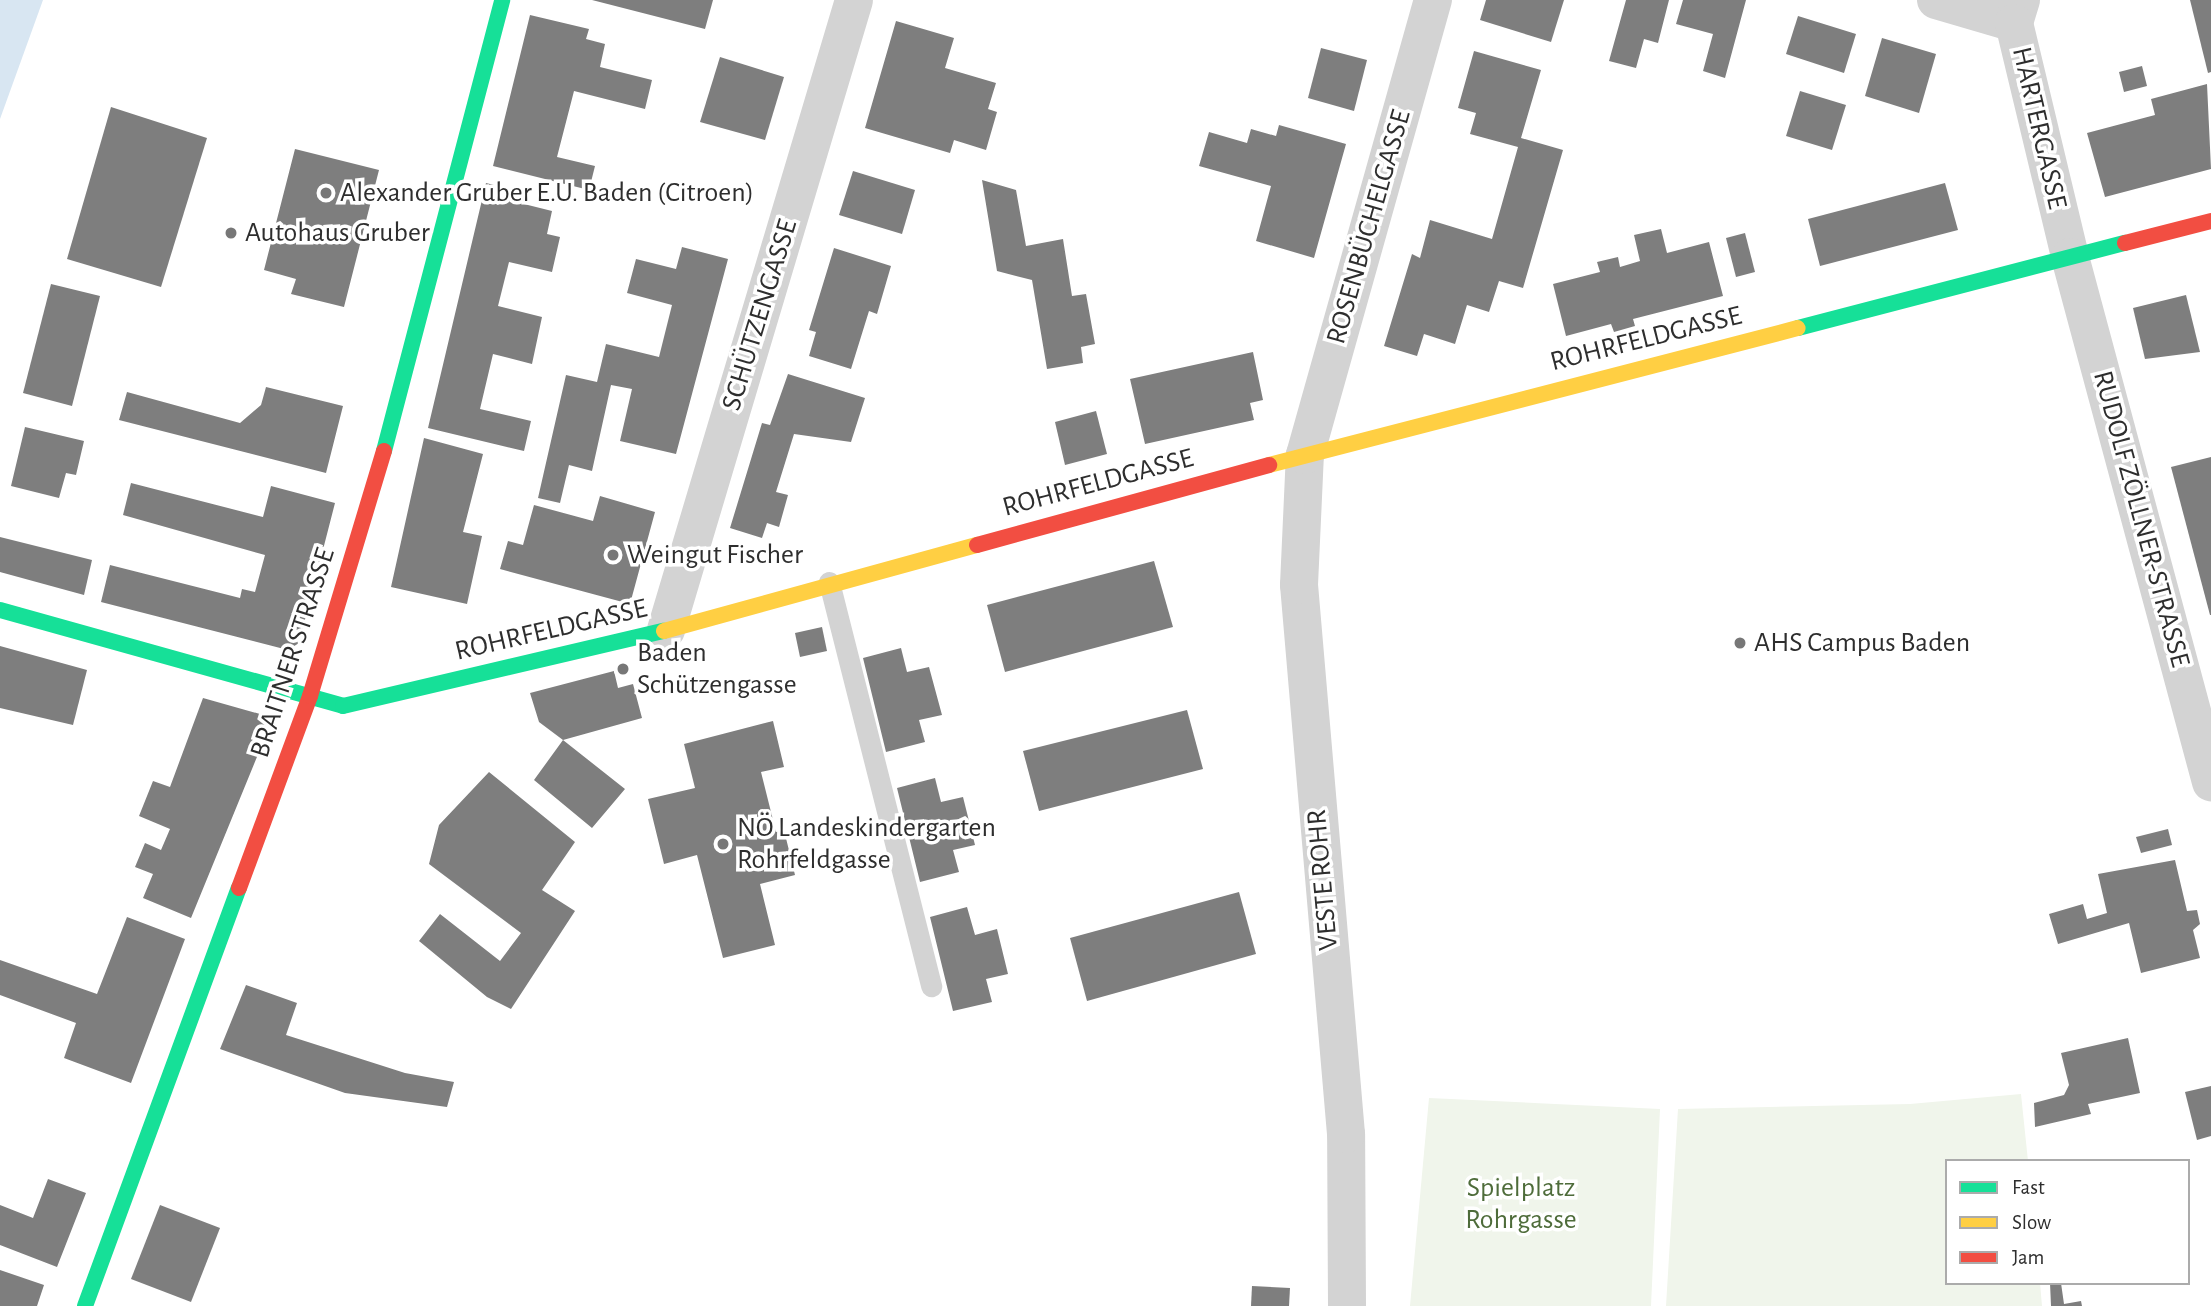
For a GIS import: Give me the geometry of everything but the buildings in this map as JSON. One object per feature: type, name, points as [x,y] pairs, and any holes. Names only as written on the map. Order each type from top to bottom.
[{"type":"street","name":"BRAITNER STRASSE","points":[[85,1306],[310,696],[416,344],[502,0]]},
{"type":"street","name":"SCHÜTZENGASSE","points":[[666,630],[854,0]]},
{"type":"street","name":"ROSENBÜCHELGASSE","points":[[1305,455],[1433,0]]},
{"type":"street","points":[[1936,0],[2017,11]]},
{"type":"street","name":"HARTERGASSE","points":[[2017,11],[2070,257]]},
{"type":"street","name":"ROHRFELDGASSE","points":[[0,610],[343,706],[666,630],[829,582],[1305,455],[2211,221]]},
{"type":"street","name":"RUDOLF ZÖLLNER-STRASSE","points":[[2070,257],[2211,782]]},
{"type":"street","name":"VESTE ROHR","points":[[1305,455],[1299,585],[1346,1134],[1347,1306]]},
{"type":"lane","points":[[829,582],[931,986]]},
{"type":"green space","points":[[2021,1094],[2028,1159],[1945,1159],[1945,1285],[2040,1285],[2042,1306],[1666,1306],[1678,1109],[1910,1104]]},
{"type":"green space","name":"Spielplatz Rohrgasse","points":[[1429,1098],[1660,1109],[1651,1306],[1410,1306]]},
{"type":"shaded area","points":[[0,0],[43,0],[0,119]]},
{"type":"traffic: fast","points":[[384,451],[502,0]]},
{"type":"traffic: fast","points":[[1798,328],[2125,243]]},
{"type":"traffic: fast","points":[[0,610],[343,706],[664,631]]},
{"type":"traffic: fast","points":[[85,1306],[239,888]]},
{"type":"traffic: slow","points":[[1269,465],[1798,328]]},
{"type":"traffic: slow","points":[[664,631],[977,545]]},
{"type":"traffic: jam","points":[[2125,243],[2211,221]]},
{"type":"traffic: jam","points":[[239,888],[310,696],[384,451]]},
{"type":"traffic: jam","points":[[977,545],[1269,465]]},
{"type":"place","name":"Alexander Gruber E.U. Baden (Citroen)","points":[[326,193]]},
{"type":"place","name":"Autohaus Gruber","points":[[231,233]]},
{"type":"place","name":"Weingut Fischer","points":[[613,555]]},
{"type":"place","name":"AHS Campus Baden","points":[[1740,643]]},
{"type":"place","name":"Baden Schützengasse","points":[[623,669]]},
{"type":"place","name":"NÖ Landeskindergarten Rohrfeldgasse","points":[[723,844]]}]
